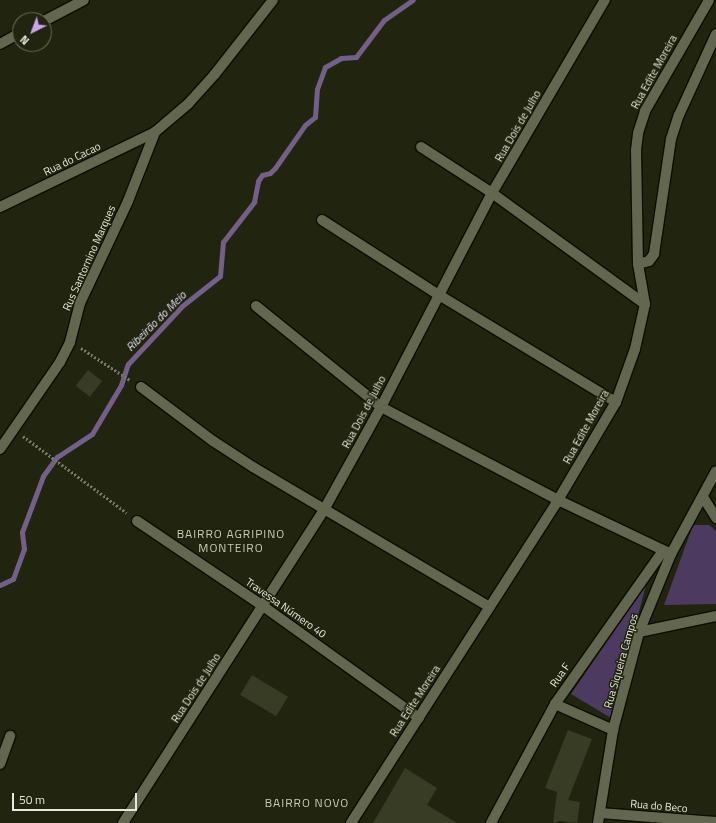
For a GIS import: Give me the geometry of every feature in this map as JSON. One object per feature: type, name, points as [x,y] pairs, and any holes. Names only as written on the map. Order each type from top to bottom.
[{"type":"street","points":[[52,17],[84,0]]},
{"type":"street","points":[[155,132],[188,104],[215,74],[273,0]]},
{"type":"street","name":"Rua Dois de Julho","points":[[123,823],[325,508],[381,407],[492,194],[605,0]]},
{"type":"street","name":"Rua Edite Moreira","points":[[351,823],[558,500],[616,402],[635,349],[645,304],[638,264],[636,150],[638,133],[645,111],[709,0]]},
{"type":"street","points":[[638,264],[649,261],[654,254],[671,139],[679,115],[716,34]]},
{"type":"street","points":[[0,44],[12,37]]},
{"type":"street","name":"Rua do Cacao","points":[[0,207],[155,132]]},
{"type":"street","name":"Rus Santornino Marques","points":[[0,449],[60,362],[70,342],[80,303],[128,201],[155,132]]},
{"type":"street","points":[[420,147],[492,194],[645,304]]},
{"type":"street","points":[[322,220],[439,295],[616,402]]},
{"type":"street","points":[[256,306],[381,407],[558,500],[667,553]]},
{"type":"street","points":[[138,385],[213,441],[253,468],[325,508],[490,607]]},
{"type":"street","name":"Rua Siqueira Campos","points":[[599,818],[613,730],[639,632],[667,553],[703,497],[716,472]]},
{"type":"street","points":[[703,497],[716,518]]},
{"type":"street","name":"Travessa Número 40","points":[[137,521],[263,606],[419,718]]},
{"type":"street","name":"Rua F","points":[[491,823],[555,704],[667,553]]},
{"type":"street","points":[[639,632],[716,616]]},
{"type":"street","points":[[555,704],[613,730]]},
{"type":"street","points":[[0,764],[10,736]]},
{"type":"street","name":"Rua do Beco","points":[[599,818],[716,822]]},
{"type":"path","points":[[70,342],[138,385]]},
{"type":"path","points":[[14,430],[137,521]]},
{"type":"shaded area","points":[[693,525],[709,525],[716,531],[716,604],[664,605]]},
{"type":"shaded area","points":[[646,585],[611,718],[571,694]]},
{"type":"building","points":[[88,370],[102,381],[90,397],[76,386]]},
{"type":"building","points":[[252,675],[288,697],[276,716],[240,695]]},
{"type":"building","points":[[568,730],[592,739],[568,800],[580,802],[577,823],[560,821],[553,823],[557,792],[545,788]]},
{"type":"building","points":[[405,768],[437,788],[427,805],[457,823],[373,823]]},
{"type":"waterway","name":"Ribeirão do Meio","points":[[0,585],[13,579],[24,549],[22,532],[43,476],[57,457],[92,434],[121,385],[128,364],[182,306],[220,276],[223,242],[254,202],[258,181],[262,175],[270,173],[275,168],[305,125],[315,117],[317,89],[325,67],[341,58],[356,57],[384,20],[413,0]]},
{"type":"district","name":"BAIRRO AGRIPINO MONTEIRO","points":[[231,541]]},
{"type":"district","name":"BAIRRO NOVO","points":[[307,803]]}]
